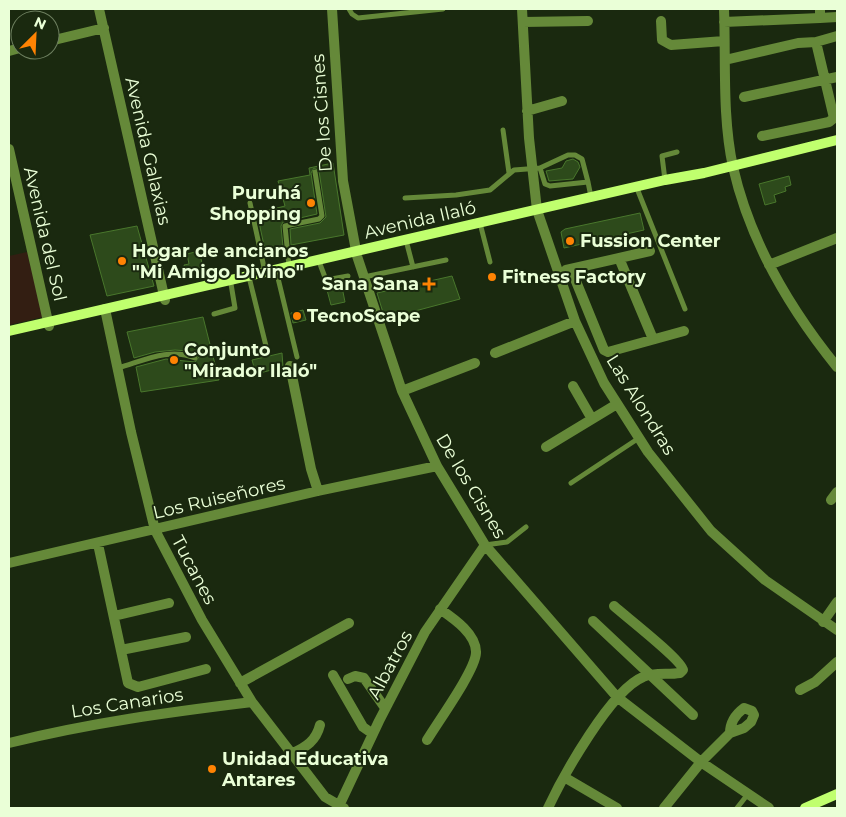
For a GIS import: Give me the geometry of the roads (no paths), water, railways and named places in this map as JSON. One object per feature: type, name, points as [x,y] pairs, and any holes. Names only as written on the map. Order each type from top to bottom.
[{"type":"main road","name":"Avenida Ilaló","points":[[165,297],[277,274],[538,212],[638,191],[837,140]]},
{"type":"main road","name":"Avenida Ilaló","points":[[9,331],[105,311],[265,272],[408,244],[482,227],[591,197],[665,180],[837,146]]},
{"type":"main road","name":"Avenida Ilaló","points":[[9,335],[48,324]]},
{"type":"main road","points":[[805,808],[837,794]]},
{"type":"street","name":"Avenida Galaxias","points":[[99,9],[165,297]]},
{"type":"street","name":"De los Cisnes","points":[[332,9],[343,181],[356,254],[402,391],[436,466],[485,545],[617,697],[701,762],[769,808]]},
{"type":"street","name":"Las Alondras","points":[[522,9],[527,112],[536,168],[538,212],[575,321],[604,383],[639,438],[711,531],[765,580],[837,630]]},
{"type":"street","points":[[724,9],[726,105],[733,167],[769,265],[792,306],[837,367]]},
{"type":"street","points":[[724,22],[820,14],[837,18]]},
{"type":"street","points":[[661,20],[662,40],[671,45],[724,41]]},
{"type":"street","points":[[522,22],[588,21]]},
{"type":"street","points":[[60,39],[104,28]]},
{"type":"street","points":[[725,60],[837,36]]},
{"type":"street","points":[[762,136],[833,120],[835,116],[816,42]]},
{"type":"street","points":[[744,97],[837,77]]},
{"type":"street","points":[[527,112],[562,100]]},
{"type":"street","name":"Avenida del Sol","points":[[9,149],[48,324]]},
{"type":"street","points":[[769,265],[837,238]]},
{"type":"street","points":[[558,272],[650,251]]},
{"type":"street","points":[[619,258],[653,339]]},
{"type":"street","points":[[571,269],[604,350],[608,352],[684,331]]},
{"type":"street","name":"Tucanes","points":[[105,311],[155,530],[202,620],[252,702],[325,797],[340,808]]},
{"type":"street","points":[[495,353],[575,321]]},
{"type":"street","points":[[402,391],[475,363]]},
{"type":"street","points":[[290,366],[311,469],[318,491]]},
{"type":"street","points":[[573,386],[592,419]]},
{"type":"street","points":[[546,447],[617,404]]},
{"type":"street","name":"Los Ruiseñores","points":[[9,563],[98,544],[318,491],[436,466]]},
{"type":"street","points":[[98,544],[128,683],[133,686],[206,669]]},
{"type":"street","name":"Albatros","points":[[340,808],[373,734],[425,632],[485,545]]},
{"type":"street","points":[[114,616],[169,603]]},
{"type":"street","points":[[548,808],[564,777],[617,697],[628,686],[642,677],[651,674],[680,673],[683,670],[683,665],[614,606]]},
{"type":"street","points":[[823,622],[836,608]]},
{"type":"street","points":[[426,740],[468,673],[476,653],[473,642],[466,632],[456,621],[440,610]]},
{"type":"street","points":[[593,621],[693,715]]},
{"type":"street","points":[[240,683],[349,623]]},
{"type":"street","points":[[121,650],[186,637]]},
{"type":"street","points":[[800,690],[815,682],[837,662]]},
{"type":"street","points":[[332,675],[364,727],[373,734]]},
{"type":"street","points":[[348,679],[355,676],[364,678],[386,708]]},
{"type":"street","name":"Los Canarios","points":[[9,743],[70,728],[136,717],[252,702]]},
{"type":"street","points":[[293,753],[318,735],[320,725]]},
{"type":"street","points":[[664,808],[701,762],[730,733]]},
{"type":"street","points":[[564,777],[617,808]]},
{"type":"lane","points":[[349,9],[358,18],[443,9]]},
{"type":"lane","points":[[503,130],[509,173]]},
{"type":"lane","points":[[665,180],[662,156],[677,152]]},
{"type":"lane","points":[[405,198],[456,195],[490,190],[514,170],[536,168],[562,156],[575,155],[582,159],[586,166],[591,197]]},
{"type":"lane","points":[[536,168],[545,184],[550,186],[588,182]]},
{"type":"lane","points":[[289,267],[285,226],[322,216],[314,172]]},
{"type":"lane","points":[[638,191],[685,309]]},
{"type":"lane","points":[[250,203],[265,272]]},
{"type":"lane","points":[[482,227],[490,262]]},
{"type":"lane","points":[[408,244],[413,267]]},
{"type":"lane","points":[[363,277],[446,260]]},
{"type":"lane","points":[[320,264],[326,280],[348,276]]},
{"type":"lane","points":[[277,274],[298,357]]},
{"type":"lane","points":[[250,280],[266,350]]},
{"type":"lane","points":[[214,314],[236,308],[231,284]]},
{"type":"lane","points":[[117,368],[162,355],[184,353],[194,358]]},
{"type":"lane","points":[[571,483],[639,438]]},
{"type":"lane","points":[[485,545],[507,542],[526,527]]},
{"type":"lane","points":[[736,808],[748,794]]},
{"type":"place","name":"Puruhá Shopping","points":[[311,203]]},
{"type":"place","name":"Fussion Center","points":[[570,241]]},
{"type":"place","name":"Hogar de ancianos \"Mi Amigo Divino\"","points":[[122,261]]},
{"type":"place","name":"Fitness Factory","points":[[492,277]]},
{"type":"place","name":"Sana Sana","points":[[429,284]]},
{"type":"place","name":"TecnoScape","points":[[297,316]]},
{"type":"place","name":"Conjunto \"Mirador Ilaló\"","points":[[174,360]]},
{"type":"place","name":"Unidad Educativa Antares","points":[[212,769]]}]
